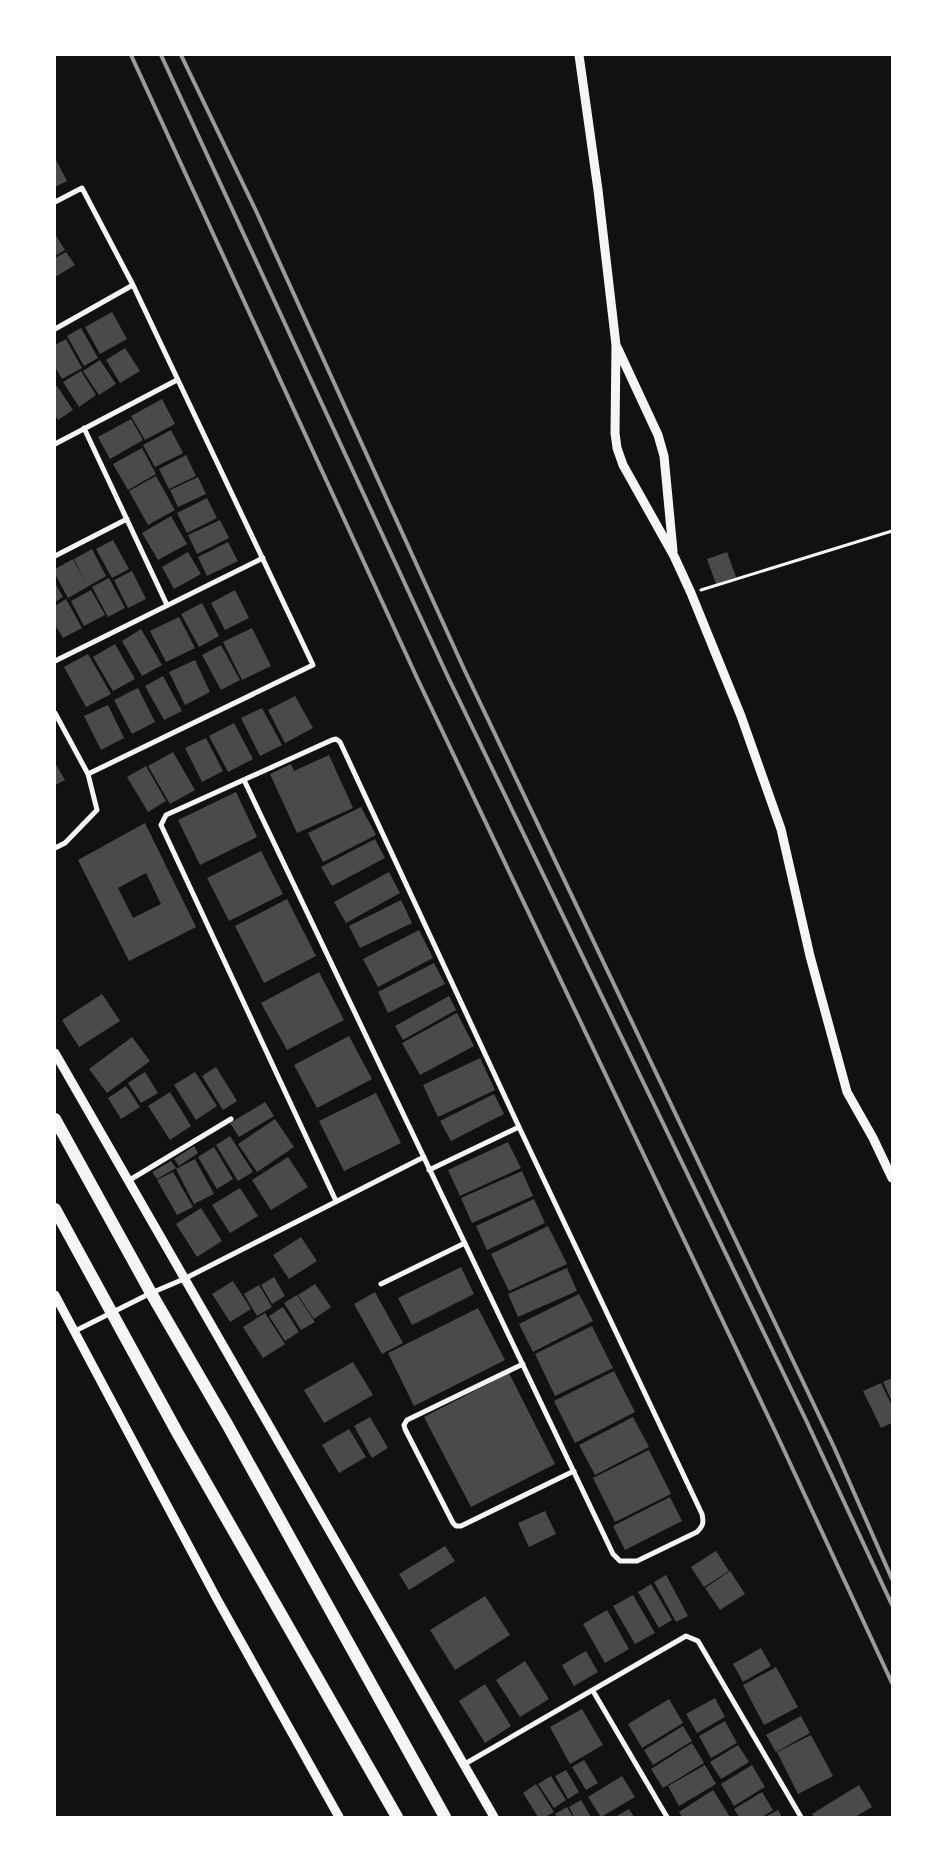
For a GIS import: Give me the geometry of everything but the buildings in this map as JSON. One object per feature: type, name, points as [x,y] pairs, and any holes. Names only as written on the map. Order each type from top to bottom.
[{"type":"main road","points":[[55,1118],[445,1817]]},
{"type":"main road","points":[[55,1209],[177,1432],[397,1817]]},
{"type":"street","points":[[579,55],[598,190],[616,345],[615,433],[617,448],[624,465],[692,593],[741,716],[782,829],[810,956],[847,1092],[873,1138],[892,1178]]},
{"type":"street","points":[[55,202],[82,188],[133,285],[264,558],[313,665],[88,774]]},
{"type":"street","points":[[55,329],[133,285]]},
{"type":"street","points":[[616,345],[658,434],[664,456],[674,556]]},
{"type":"street","points":[[55,444],[177,380]]},
{"type":"street","points":[[84,428],[167,605]]},
{"type":"street","points":[[55,556],[127,519]]},
{"type":"street","points":[[55,661],[264,558]]},
{"type":"street","points":[[55,713],[88,774],[97,810],[65,843],[55,848]]},
{"type":"street","points":[[244,780],[614,1554],[620,1561],[637,1561],[696,1532],[704,1522],[702,1514],[340,742],[336,739],[332,740],[166,815],[161,825],[336,1201]]},
{"type":"street","points":[[55,1053],[494,1817]]},
{"type":"street","points":[[128,1181],[231,1119]]},
{"type":"street","points":[[429,1170],[519,1127]]},
{"type":"street","points":[[75,1332],[424,1157]]},
{"type":"street","points":[[381,1284],[464,1243]]},
{"type":"street","points":[[55,1295],[217,1599],[339,1817]]},
{"type":"street","points":[[523,1364],[407,1420],[404,1424],[405,1429],[456,1526],[461,1526],[574,1471]]},
{"type":"street","points":[[463,1765],[686,1636],[698,1641],[801,1817]]},
{"type":"street","points":[[593,1690],[667,1817]]},
{"type":"path","points":[[692,593],[892,531]]},
{"type":"railway","points":[[131,55],[418,680],[776,1433],[892,1683]]},
{"type":"railway","points":[[161,55],[448,677],[805,1418],[892,1605]]},
{"type":"railway","points":[[181,55],[257,213],[464,669],[834,1447],[892,1579]]}]
